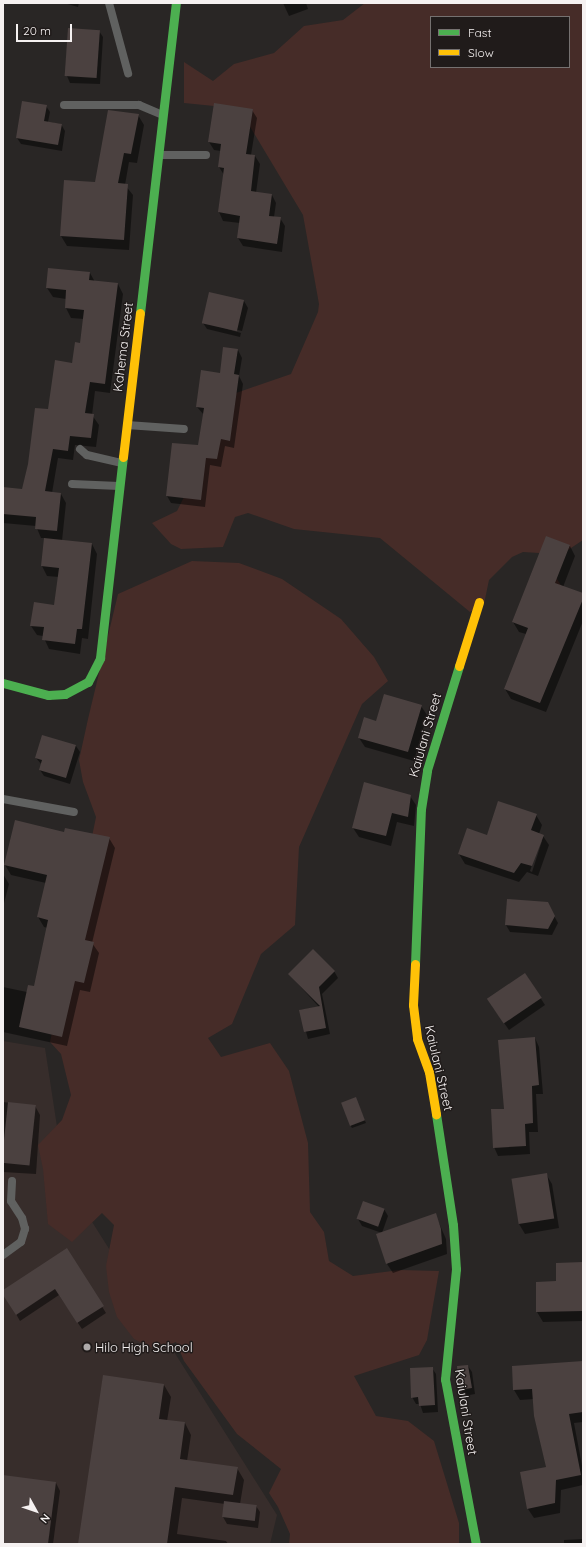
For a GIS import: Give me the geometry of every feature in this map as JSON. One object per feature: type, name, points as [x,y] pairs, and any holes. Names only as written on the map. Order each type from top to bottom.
[{"type":"street","name":"Kahema Street","points":[[3,683],[56,696],[81,687],[94,675],[100,658],[176,3]]},
{"type":"street","name":"Kaiulani Street","points":[[476,1544],[445,1379],[446,1351],[456,1269],[453,1225],[434,1099],[429,1072],[417,1039],[413,1004],[421,809],[427,770],[479,602]]},
{"type":"lane","points":[[109,3],[128,73]]},
{"type":"lane","points":[[64,105],[139,105],[164,115]]},
{"type":"lane","points":[[159,155],[206,155]]},
{"type":"lane","points":[[127,425],[184,429]]},
{"type":"lane","points":[[80,449],[87,455],[123,463]]},
{"type":"lane","points":[[72,484],[120,486]]},
{"type":"lane","points":[[3,799],[74,812]]},
{"type":"lane","points":[[3,1255],[22,1242],[25,1229],[22,1218],[11,1201],[12,1181]]},
{"type":"shaded area","points":[[365,3],[583,3],[583,540],[559,556],[555,576],[564,590],[555,603],[539,553],[523,552],[512,557],[489,580],[484,604],[470,612],[380,538],[294,529],[248,513],[235,517],[223,547],[181,549],[171,544],[152,523],[177,511],[236,393],[291,374],[318,312],[319,304],[303,215],[246,120],[224,107],[184,103],[184,62],[213,81],[234,64],[274,53],[304,26],[343,20]]},
{"type":"shaded area","points":[[192,561],[239,563],[282,579],[341,619],[374,657],[388,681],[362,704],[299,847],[295,925],[261,954],[232,1024],[208,1038],[221,1057],[270,1043],[289,1071],[308,1143],[310,1212],[324,1232],[329,1261],[353,1276],[400,1270],[439,1271],[427,1340],[419,1355],[354,1376],[376,1416],[408,1421],[434,1441],[459,1523],[459,1544],[289,1544],[290,1534],[278,1507],[269,1493],[281,1469],[237,1434],[184,1361],[176,1342],[157,1350],[134,1339],[117,1317],[109,1292],[106,1266],[114,1225],[102,1213],[72,1242],[48,1224],[43,1169],[38,1145],[62,1120],[71,1095],[61,1054],[50,1042],[96,817],[83,782],[79,760],[118,594]]},
{"type":"shaded area","name":"Hilo High School","points":[[3,1041],[45,1048],[65,1179],[277,1515],[270,1544],[3,1544]]},
{"type":"building","points":[[68,28],[100,30],[97,78],[65,76]]},
{"type":"building","points":[[22,101],[47,105],[44,121],[62,124],[58,145],[16,138]]},
{"type":"building","points":[[214,103],[253,109],[246,154],[255,155],[251,191],[272,194],[269,216],[281,217],[277,244],[237,238],[240,216],[218,212],[224,168],[218,167],[221,144],[208,142]]},
{"type":"building","points":[[108,110],[139,114],[131,154],[124,153],[118,183],[128,184],[124,240],[60,236],[64,180],[95,182]]},
{"type":"building","points":[[48,268],[90,272],[89,280],[118,283],[105,384],[90,382],[85,413],[94,414],[91,438],[70,436],[68,451],[53,449],[45,491],[61,493],[57,531],[35,529],[36,517],[3,514],[3,487],[22,489],[28,464],[35,408],[48,409],[55,360],[72,363],[75,342],[80,343],[84,310],[65,308],[66,290],[46,288]]},
{"type":"building","points":[[209,292],[244,300],[237,331],[202,323]]},
{"type":"building","points":[[223,347],[238,349],[234,374],[239,375],[230,441],[221,439],[217,459],[206,458],[201,500],[166,496],[172,443],[198,445],[204,408],[196,407],[201,370],[220,373]]},
{"type":"building","points":[[546,536],[570,545],[555,583],[583,593],[583,599],[540,703],[504,689],[528,628],[512,622]]},
{"type":"building","points":[[44,538],[92,543],[82,629],[77,629],[75,644],[42,640],[44,627],[30,626],[34,602],[54,605],[59,568],[41,566]]},
{"type":"building","points":[[384,694],[422,705],[408,752],[358,738],[364,717],[376,721]]},
{"type":"building","points":[[42,735],[76,745],[66,778],[39,770],[42,760],[35,758]]},
{"type":"building","points":[[364,782],[411,795],[408,817],[392,813],[386,836],[352,828]]},
{"type":"building","points":[[498,801],[537,814],[531,830],[544,835],[532,866],[521,863],[514,873],[458,854],[467,828],[487,835]]},
{"type":"building","points":[[15,820],[64,832],[65,828],[110,837],[85,940],[94,942],[84,983],[75,981],[62,1037],[19,1027],[28,985],[34,986],[48,920],[37,917],[47,875],[4,865]]},
{"type":"building","points":[[507,899],[548,902],[555,916],[548,929],[505,925]]},
{"type":"building","points":[[313,949],[335,971],[319,987],[326,1028],[304,1032],[299,1010],[320,1006],[288,974]]},
{"type":"building","points":[[525,973],[542,998],[504,1024],[487,999]]},
{"type":"building","points":[[535,1037],[539,1085],[532,1086],[533,1123],[525,1124],[526,1146],[493,1148],[491,1109],[504,1109],[498,1040]]},
{"type":"building","points":[[356,1097],[365,1120],[350,1126],[341,1103]]},
{"type":"building","points":[[8,1102],[36,1105],[29,1166],[3,1163]]},
{"type":"building","points":[[547,1173],[554,1218],[519,1224],[511,1179]]},
{"type":"building","points":[[363,1201],[385,1209],[378,1227],[357,1219]]},
{"type":"building","points":[[436,1213],[441,1229],[442,1244],[386,1264],[376,1234]]},
{"type":"building","points":[[67,1248],[104,1306],[77,1323],[55,1289],[16,1315],[3,1295],[3,1290]]},
{"type":"building","points":[[583,1262],[583,1311],[536,1312],[536,1282],[556,1281],[556,1263]]},
{"type":"building","points":[[583,1361],[583,1412],[569,1414],[581,1475],[556,1480],[555,1503],[527,1509],[520,1472],[546,1467],[534,1416],[532,1389],[513,1390],[512,1366]]},
{"type":"building","points":[[468,1365],[472,1388],[459,1390],[457,1366]]},
{"type":"building","points":[[433,1367],[435,1405],[419,1406],[418,1397],[411,1398],[410,1368]]},
{"type":"building","points":[[103,1375],[164,1384],[159,1419],[185,1422],[180,1459],[238,1467],[233,1495],[175,1487],[167,1544],[78,1544]]},
{"type":"building","points":[[3,1475],[56,1482],[48,1544],[3,1544]]},
{"type":"building","points":[[224,1501],[257,1505],[255,1521],[222,1517]]},
{"type":"traffic: fast","points":[[140,313],[176,3]]},
{"type":"traffic: fast","points":[[3,683],[48,695],[65,694],[88,682],[100,658],[123,457]]},
{"type":"traffic: fast","points":[[415,964],[421,809],[427,770],[459,666]]},
{"type":"traffic: fast","points":[[436,1114],[453,1225],[456,1269],[445,1379],[476,1544]]},
{"type":"traffic: slow","points":[[123,457],[140,313]]},
{"type":"traffic: slow","points":[[459,666],[479,602]]},
{"type":"traffic: slow","points":[[415,964],[413,1005],[417,1039],[429,1072],[436,1114]]},
{"type":"place","name":"Hilo High School","points":[[87,1347]]}]
